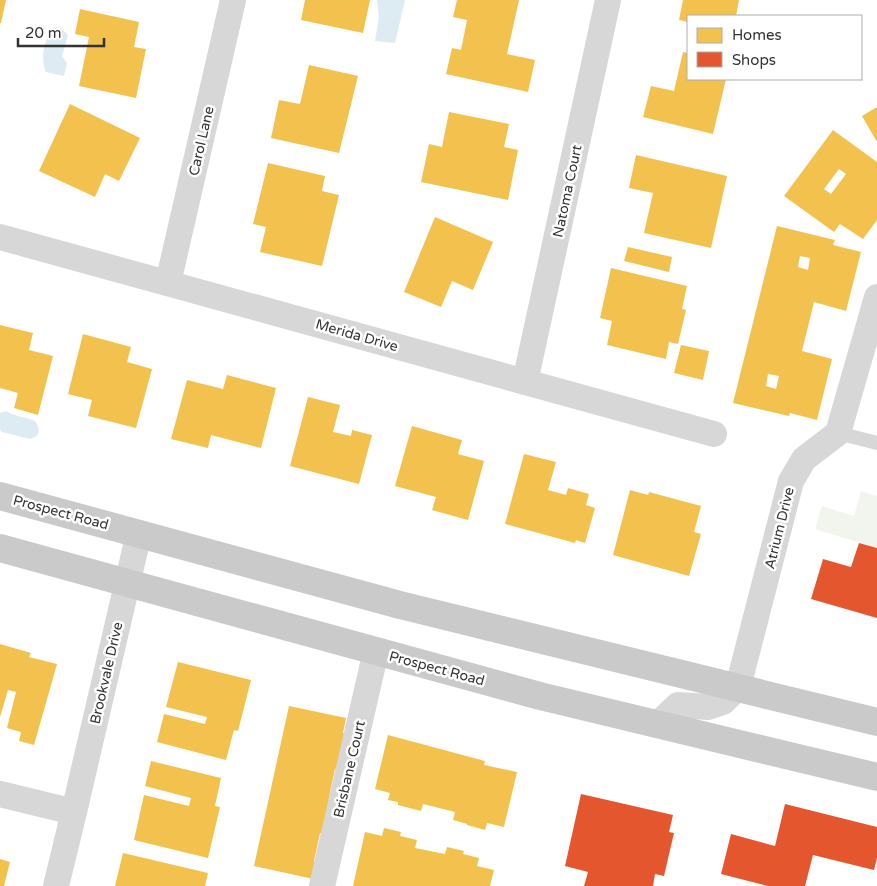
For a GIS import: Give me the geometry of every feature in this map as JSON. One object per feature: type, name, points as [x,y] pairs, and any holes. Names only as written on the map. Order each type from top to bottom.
[{"type":"main road","name":"Prospect Road","points":[[0,496],[400,605],[877,722]]},
{"type":"main road","name":"Prospect Road","points":[[0,548],[540,696],[877,777]]},
{"type":"street","name":"Carol Lane","points":[[168,283],[233,0]]},
{"type":"street","name":"Natoma Court","points":[[525,382],[608,0]]},
{"type":"street","name":"Merida Drive","points":[[0,237],[714,434]]},
{"type":"street","points":[[838,433],[877,297]]},
{"type":"street","name":"Atrium Drive","points":[[738,687],[791,481],[804,459],[838,433]]},
{"type":"street","name":"Brookvale Drive","points":[[56,886],[139,533]]},
{"type":"street","name":"Brisbane Court","points":[[322,886],[376,651]]},
{"type":"street","points":[[658,724],[678,705],[708,707],[723,702],[738,687]]},
{"type":"street","points":[[0,794],[74,812]]},
{"type":"lane","points":[[838,433],[877,443]]},
{"type":"shaded area","points":[[377,0],[405,0],[395,43],[375,41],[379,17]]},
{"type":"shaded area","points":[[54,27],[61,28],[68,35],[62,56],[67,63],[64,76],[46,72],[44,66],[44,48]]},
{"type":"shaded area","points":[[6,411],[36,422],[39,430],[37,436],[30,439],[2,432],[0,430],[0,413]]},
{"type":"shaded area","points":[[861,491],[877,496],[877,548],[815,529],[822,506],[854,516]]},
{"type":"building: Homes","points":[[0,0],[6,0],[1,23],[0,23]]},
{"type":"building: Homes","points":[[305,0],[370,0],[363,33],[301,20]]},
{"type":"building: Homes","points":[[457,0],[519,0],[507,54],[535,60],[528,92],[446,74],[452,48],[461,50],[467,20],[453,17]]},
{"type":"building: Homes","points":[[683,0],[739,0],[736,15],[687,15],[687,22],[679,20]]},
{"type":"building: Homes","points":[[80,9],[139,22],[134,47],[146,49],[136,98],[79,86],[89,37],[75,34]]},
{"type":"building: Homes","points":[[683,52],[687,53],[687,80],[726,80],[713,134],[643,117],[651,86],[674,91]]},
{"type":"building: Homes","points":[[309,65],[358,76],[339,153],[271,138],[279,100],[300,104]]},
{"type":"building: Homes","points":[[70,104],[140,138],[119,181],[105,174],[95,197],[39,171]]},
{"type":"building: Homes","points":[[877,107],[877,142],[862,116]]},
{"type":"building: Homes","points":[[449,112],[509,124],[504,147],[518,150],[508,200],[421,182],[429,144],[442,147]]},
{"type":"building: Homes","points":[[833,130],[877,162],[877,220],[863,239],[840,224],[834,232],[784,196]],"holes":[[[839,169],[846,174],[831,194],[824,189]]]},
{"type":"building: Homes","points":[[636,155],[727,176],[711,248],[644,233],[653,193],[629,188]]},
{"type":"building: Homes","points":[[268,163],[325,176],[322,191],[339,195],[322,266],[260,252],[266,227],[253,224]]},
{"type":"building: Homes","points":[[435,217],[493,242],[473,290],[452,281],[441,307],[404,292]]},
{"type":"building: Homes","points":[[777,226],[835,240],[833,245],[861,252],[846,311],[814,302],[802,351],[832,359],[817,420],[790,413],[789,416],[733,403]],"holes":[[[800,256],[810,258],[808,270],[798,267]],[[768,374],[779,376],[776,389],[766,386]]]},
{"type":"building: Homes","points":[[628,247],[672,257],[669,272],[624,261]]},
{"type":"building: Homes","points":[[611,268],[687,286],[682,309],[686,310],[678,344],[669,342],[666,359],[607,345],[612,321],[600,318]]},
{"type":"building: Homes","points":[[0,325],[33,333],[29,350],[53,356],[38,415],[14,408],[18,393],[0,388]]},
{"type":"building: Homes","points":[[83,334],[131,347],[127,362],[152,369],[136,428],[88,416],[92,400],[68,394]]},
{"type":"building: Homes","points":[[681,345],[709,351],[703,380],[674,373]]},
{"type":"building: Homes","points":[[227,375],[276,388],[261,448],[211,435],[208,448],[171,439],[187,380],[223,389]]},
{"type":"building: Homes","points":[[308,397],[340,405],[333,432],[351,436],[352,430],[372,435],[359,484],[290,466]]},
{"type":"building: Homes","points":[[412,426],[462,440],[458,454],[484,461],[468,520],[432,510],[436,497],[395,486]]},
{"type":"building: Homes","points":[[524,454],[556,462],[548,490],[566,495],[568,488],[589,494],[586,505],[595,508],[585,543],[576,540],[575,543],[505,524]]},
{"type":"building: Homes","points":[[630,490],[648,495],[649,492],[701,506],[694,532],[701,534],[689,576],[613,555]]},
{"type":"building: Homes","points":[[0,644],[31,653],[29,657],[57,664],[34,745],[19,741],[21,732],[7,728],[16,692],[8,690],[0,717]]},
{"type":"building: Homes","points":[[178,662],[251,680],[238,731],[234,730],[226,760],[157,742],[164,714],[205,724],[207,717],[166,707]]},
{"type":"building: Homes","points":[[289,706],[346,718],[343,733],[350,735],[342,771],[335,769],[329,797],[327,835],[320,833],[314,861],[321,863],[318,880],[254,866]]},
{"type":"building: Homes","points":[[388,735],[485,761],[484,765],[517,772],[504,827],[487,823],[485,830],[453,820],[455,812],[423,804],[421,811],[398,805],[398,802],[388,800],[390,793],[375,789]]},
{"type":"building: Homes","points":[[151,761],[221,778],[215,806],[220,807],[208,858],[134,840],[144,795],[189,806],[191,798],[145,786]]},
{"type":"building: Homes","points":[[384,828],[401,832],[400,836],[417,840],[415,848],[445,854],[447,847],[464,851],[463,854],[479,858],[477,866],[494,870],[490,886],[353,886],[365,832],[382,836]]},
{"type":"building: Homes","points":[[123,853],[208,873],[205,886],[115,886]]},
{"type":"building: Homes","points":[[0,859],[10,862],[4,886],[0,886]]},
{"type":"building: Shops","points":[[859,543],[877,548],[877,618],[811,599],[823,559],[851,567]]},
{"type":"building: Shops","points":[[581,794],[673,815],[669,832],[674,833],[664,876],[655,874],[653,886],[584,886],[588,872],[565,866]]},
{"type":"building: Shops","points":[[785,804],[877,827],[877,858],[874,870],[813,855],[805,886],[768,886],[721,874],[731,834],[775,846]]}]
